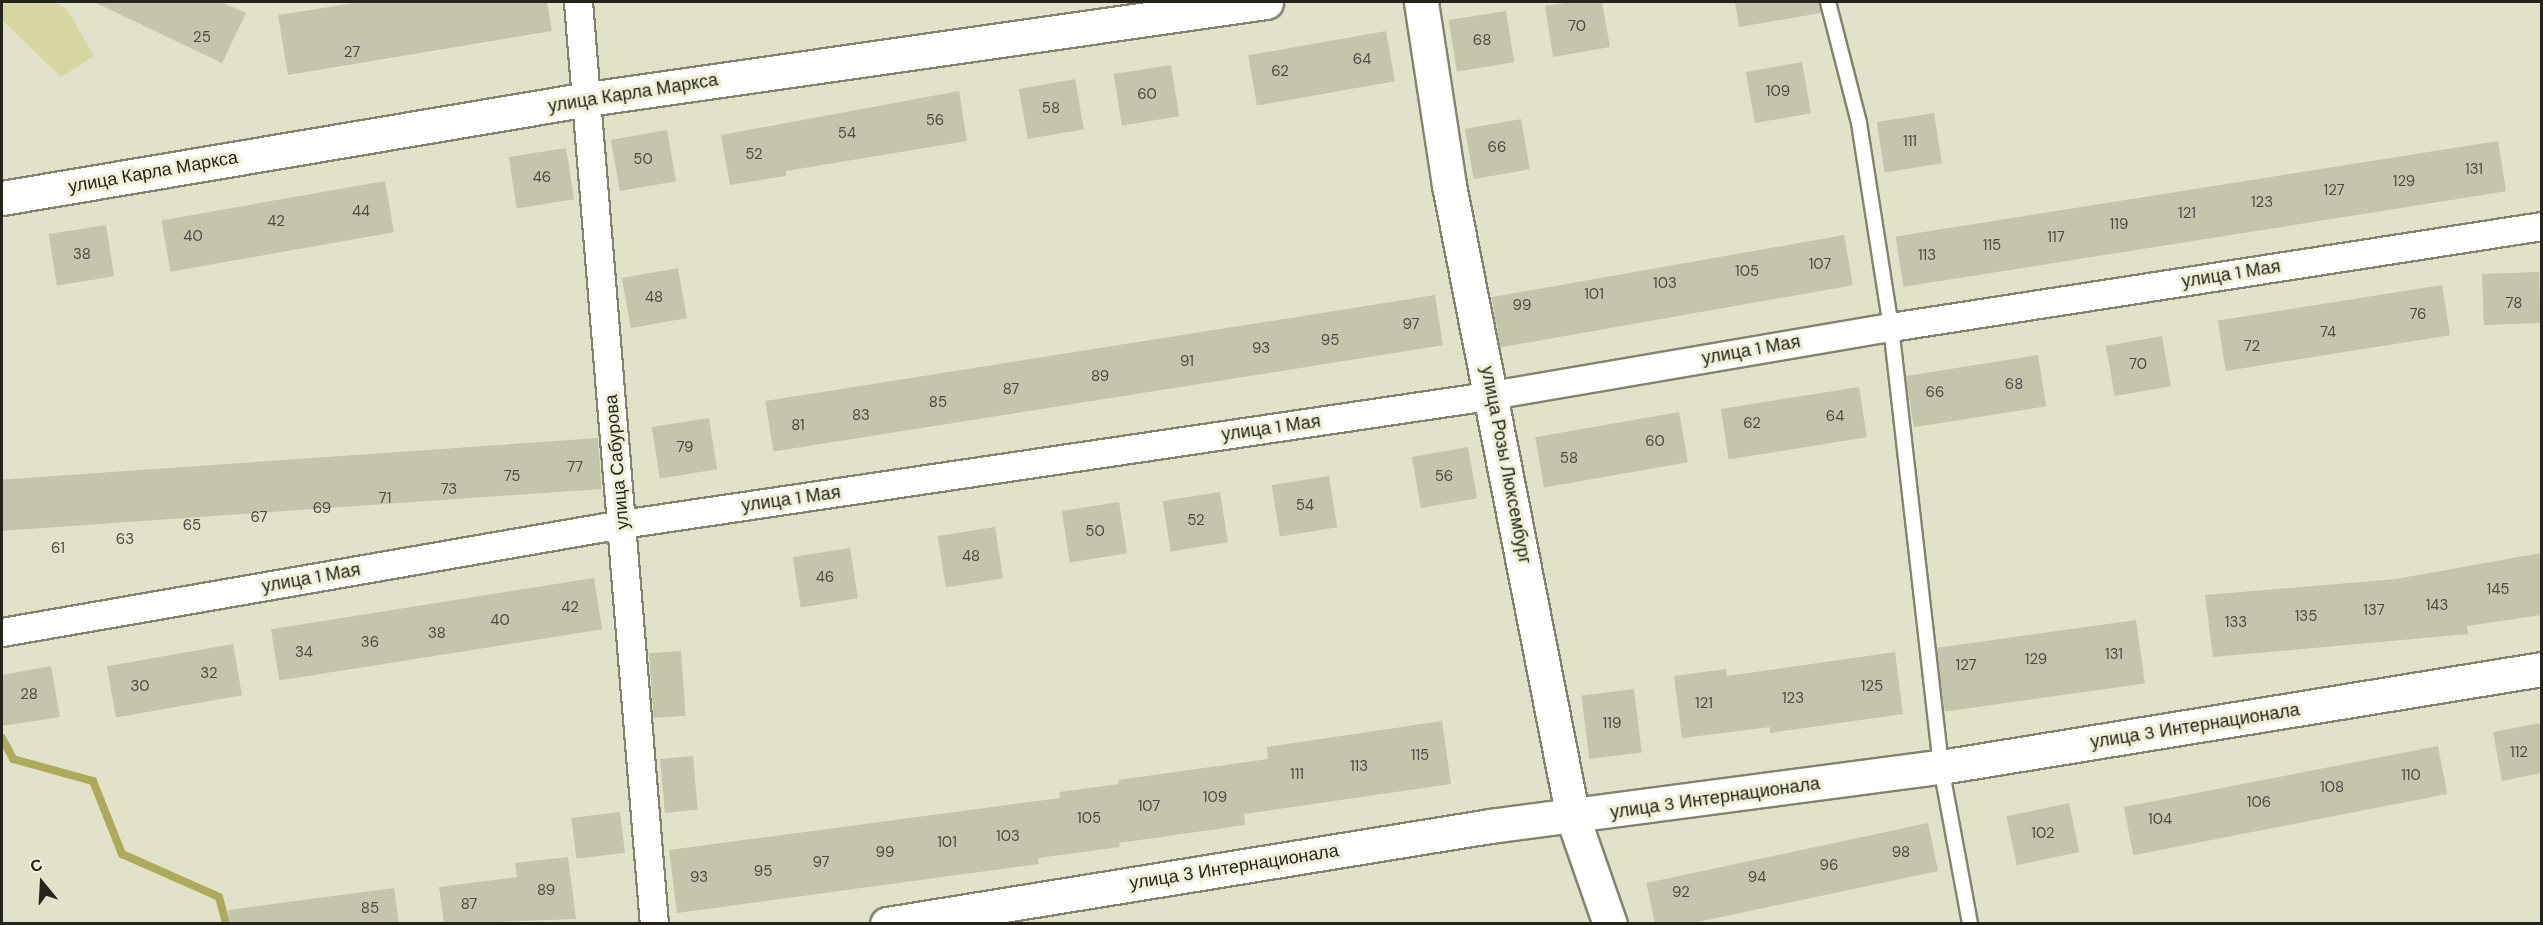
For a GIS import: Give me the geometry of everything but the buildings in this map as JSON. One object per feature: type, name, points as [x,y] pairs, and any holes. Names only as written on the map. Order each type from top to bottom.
[{"type":"street","name":"улица Сабурова","points":[[578,2],[588,99],[654,924]]},
{"type":"street","name":"улица Карла Маркса","points":[[2,198],[588,99],[1266,2]]},
{"type":"street","name":"улица Розы Люксембург","points":[[1421,2],[1449,185],[1493,393],[1573,818],[1610,924]]},
{"type":"street","name":"улица 1 Мая","points":[[2,632],[622,524],[1493,393],[1891,327],[2541,226]]},
{"type":"street","name":"улица 3 Интернационала","points":[[887,924],[1479,828],[1573,818],[1941,767],[2541,669]]},
{"type":"lane","points":[[1828,2],[1859,123],[1891,327],[1941,767],[1970,924]]},
{"type":"shaded area","points":[[2,2],[53,2],[66,8],[94,56],[61,77],[2,20]]},
{"type":"waterway","points":[[2,738],[13,759],[93,781],[122,854],[219,897],[226,924]]}]
